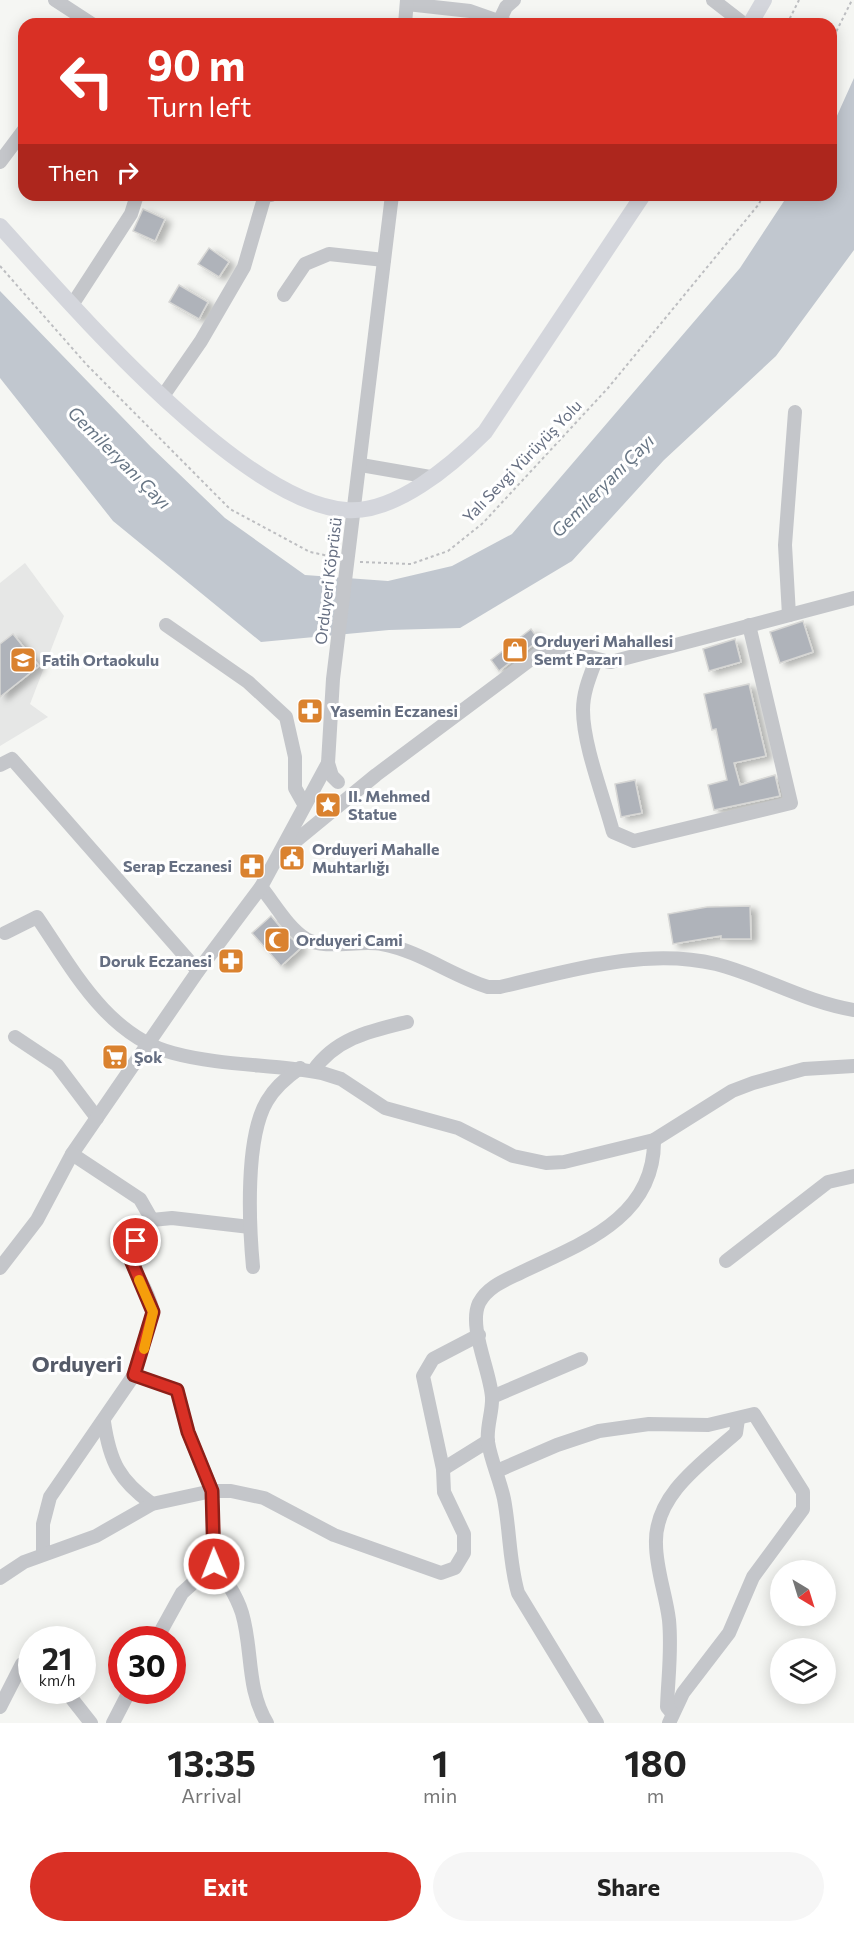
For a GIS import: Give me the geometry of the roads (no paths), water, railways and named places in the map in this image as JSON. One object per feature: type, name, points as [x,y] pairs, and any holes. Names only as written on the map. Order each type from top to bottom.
[{"type":"main road","points":[[754,18],[764,0]]},
{"type":"main road","points":[[0,226],[72,305],[163,396],[241,463],[276,487],[306,500],[346,510],[372,508],[395,500],[463,454],[485,432],[639,201]]},
{"type":"street","points":[[55,0],[83,18]]},
{"type":"street","points":[[502,18],[506,6],[514,0]]},
{"type":"street","points":[[713,0],[736,18]]},
{"type":"street","points":[[406,18],[407,2],[470,11],[488,18]]},
{"type":"street","points":[[0,162],[18,138]]},
{"type":"street","points":[[72,305],[131,214],[135,201]]},
{"type":"street","points":[[163,396],[201,341],[244,267],[263,201]]},
{"type":"street","name":"Orduyeri Köprüsü","points":[[328,762],[333,679],[356,488],[361,465],[391,201]]},
{"type":"street","points":[[284,295],[305,264],[329,254],[384,260]]},
{"type":"street","points":[[789,615],[785,544],[795,412]]},
{"type":"street","points":[[361,465],[430,477]]},
{"type":"street","points":[[281,853],[376,775],[538,654],[554,648],[571,649],[596,660],[612,662],[854,598]]},
{"type":"street","points":[[166,625],[248,682],[286,717],[295,757],[295,788],[304,804]]},
{"type":"street","points":[[596,660],[584,694],[586,732],[614,832],[634,841],[791,803],[749,626]]},
{"type":"street","points":[[0,765],[12,759],[198,971]]},
{"type":"street","points":[[328,762],[332,776],[338,782]]},
{"type":"street","points":[[0,1268],[37,1220],[72,1155],[97,1118],[198,971],[261,887],[328,762]]},
{"type":"street","points":[[313,789],[331,781],[348,785],[360,783],[376,775]]},
{"type":"street","points":[[261,887],[297,933],[307,940],[329,944],[371,943],[399,948],[488,987],[500,987],[596,965],[660,959],[687,960],[715,964],[806,999],[854,1010]]},
{"type":"street","points":[[5,933],[37,917],[87,990],[119,1025],[149,1044],[172,1053],[204,1059],[306,1070],[341,1080],[385,1108],[458,1128],[513,1156],[530,1161],[564,1162],[654,1140],[732,1091],[753,1083],[804,1070],[854,1066]]},
{"type":"street","points":[[253,1267],[250,1227],[251,1172],[261,1112],[273,1091],[350,1038],[407,1022]]},
{"type":"street","points":[[15,1037],[57,1065],[97,1118]]},
{"type":"street","points":[[597,1723],[518,1593],[512,1572],[504,1502],[488,1441],[492,1397],[475,1317],[487,1292],[496,1284],[592,1239],[632,1205],[652,1169],[654,1140]]},
{"type":"street","points":[[72,1155],[140,1198],[152,1220]]},
{"type":"street","points":[[726,1261],[828,1182],[854,1176]]},
{"type":"street","points":[[152,1220],[172,1218],[250,1227]]},
{"type":"street","points":[[43,1554],[43,1524],[50,1497],[56,1485],[104,1422],[134,1375],[153,1312],[133,1269],[132,1250],[152,1220]]},
{"type":"street","points":[[0,1578],[43,1554],[96,1536],[152,1504],[212,1491],[231,1491],[264,1498],[334,1535],[441,1573],[455,1568],[461,1562],[465,1544],[464,1534],[444,1492],[443,1468],[424,1387],[425,1370],[433,1359],[479,1335]]},
{"type":"street","points":[[492,1397],[581,1359]]},
{"type":"street","points":[[134,1375],[177,1390],[188,1432],[212,1491],[214,1564],[231,1587],[243,1616],[250,1678],[255,1698],[267,1723]]},
{"type":"street","points":[[497,1471],[556,1445],[599,1431],[649,1424],[694,1426],[754,1414],[803,1492],[804,1504],[801,1513],[753,1577],[725,1639],[683,1693],[671,1718]]},
{"type":"street","points":[[671,1718],[667,1707],[670,1663],[669,1623],[656,1546],[656,1530],[674,1491],[736,1433],[738,1419]]},
{"type":"street","points":[[104,1422],[109,1450],[118,1471],[130,1488],[152,1504]]},
{"type":"street","points":[[443,1468],[488,1441]]},
{"type":"street","points":[[164,1626],[182,1593],[214,1564]]},
{"type":"street","points":[[0,1707],[18,1672]]},
{"type":"street","points":[[77,1704],[92,1723]]},
{"type":"street","points":[[113,1723],[123,1704]]},
{"type":"water","name":"Gemileryanı Çayı","points":[[854,78],[854,250],[776,356],[664,460],[572,561],[460,628],[389,630],[261,642],[113,521],[0,378],[0,291],[151,447],[225,518],[305,575],[388,581],[452,566],[512,534],[740,268],[784,201],[837,201],[837,116]]},
{"type":"place","name":"Orduyeri Mahallesi Semt Pazarı","points":[[515,650]]},
{"type":"place","name":"Fatih Ortaokulu","points":[[23,660]]},
{"type":"place","name":"Yasemin Eczanesi","points":[[310,711]]},
{"type":"place","name":"II. Mehmed Statue","points":[[328,805]]},
{"type":"place","name":"Orduyeri Mahalle Muhtarlığı","points":[[292,858]]},
{"type":"place","name":"Serap Eczanesi","points":[[252,866]]},
{"type":"place","name":"Orduyeri Cami","points":[[277,940]]},
{"type":"place","name":"Doruk Eczanesi","points":[[231,961]]},
{"type":"place","name":"Şok","points":[[115,1057]]},
{"type":"district","name":"Orduyeri","points":[[77,1364]]}]
